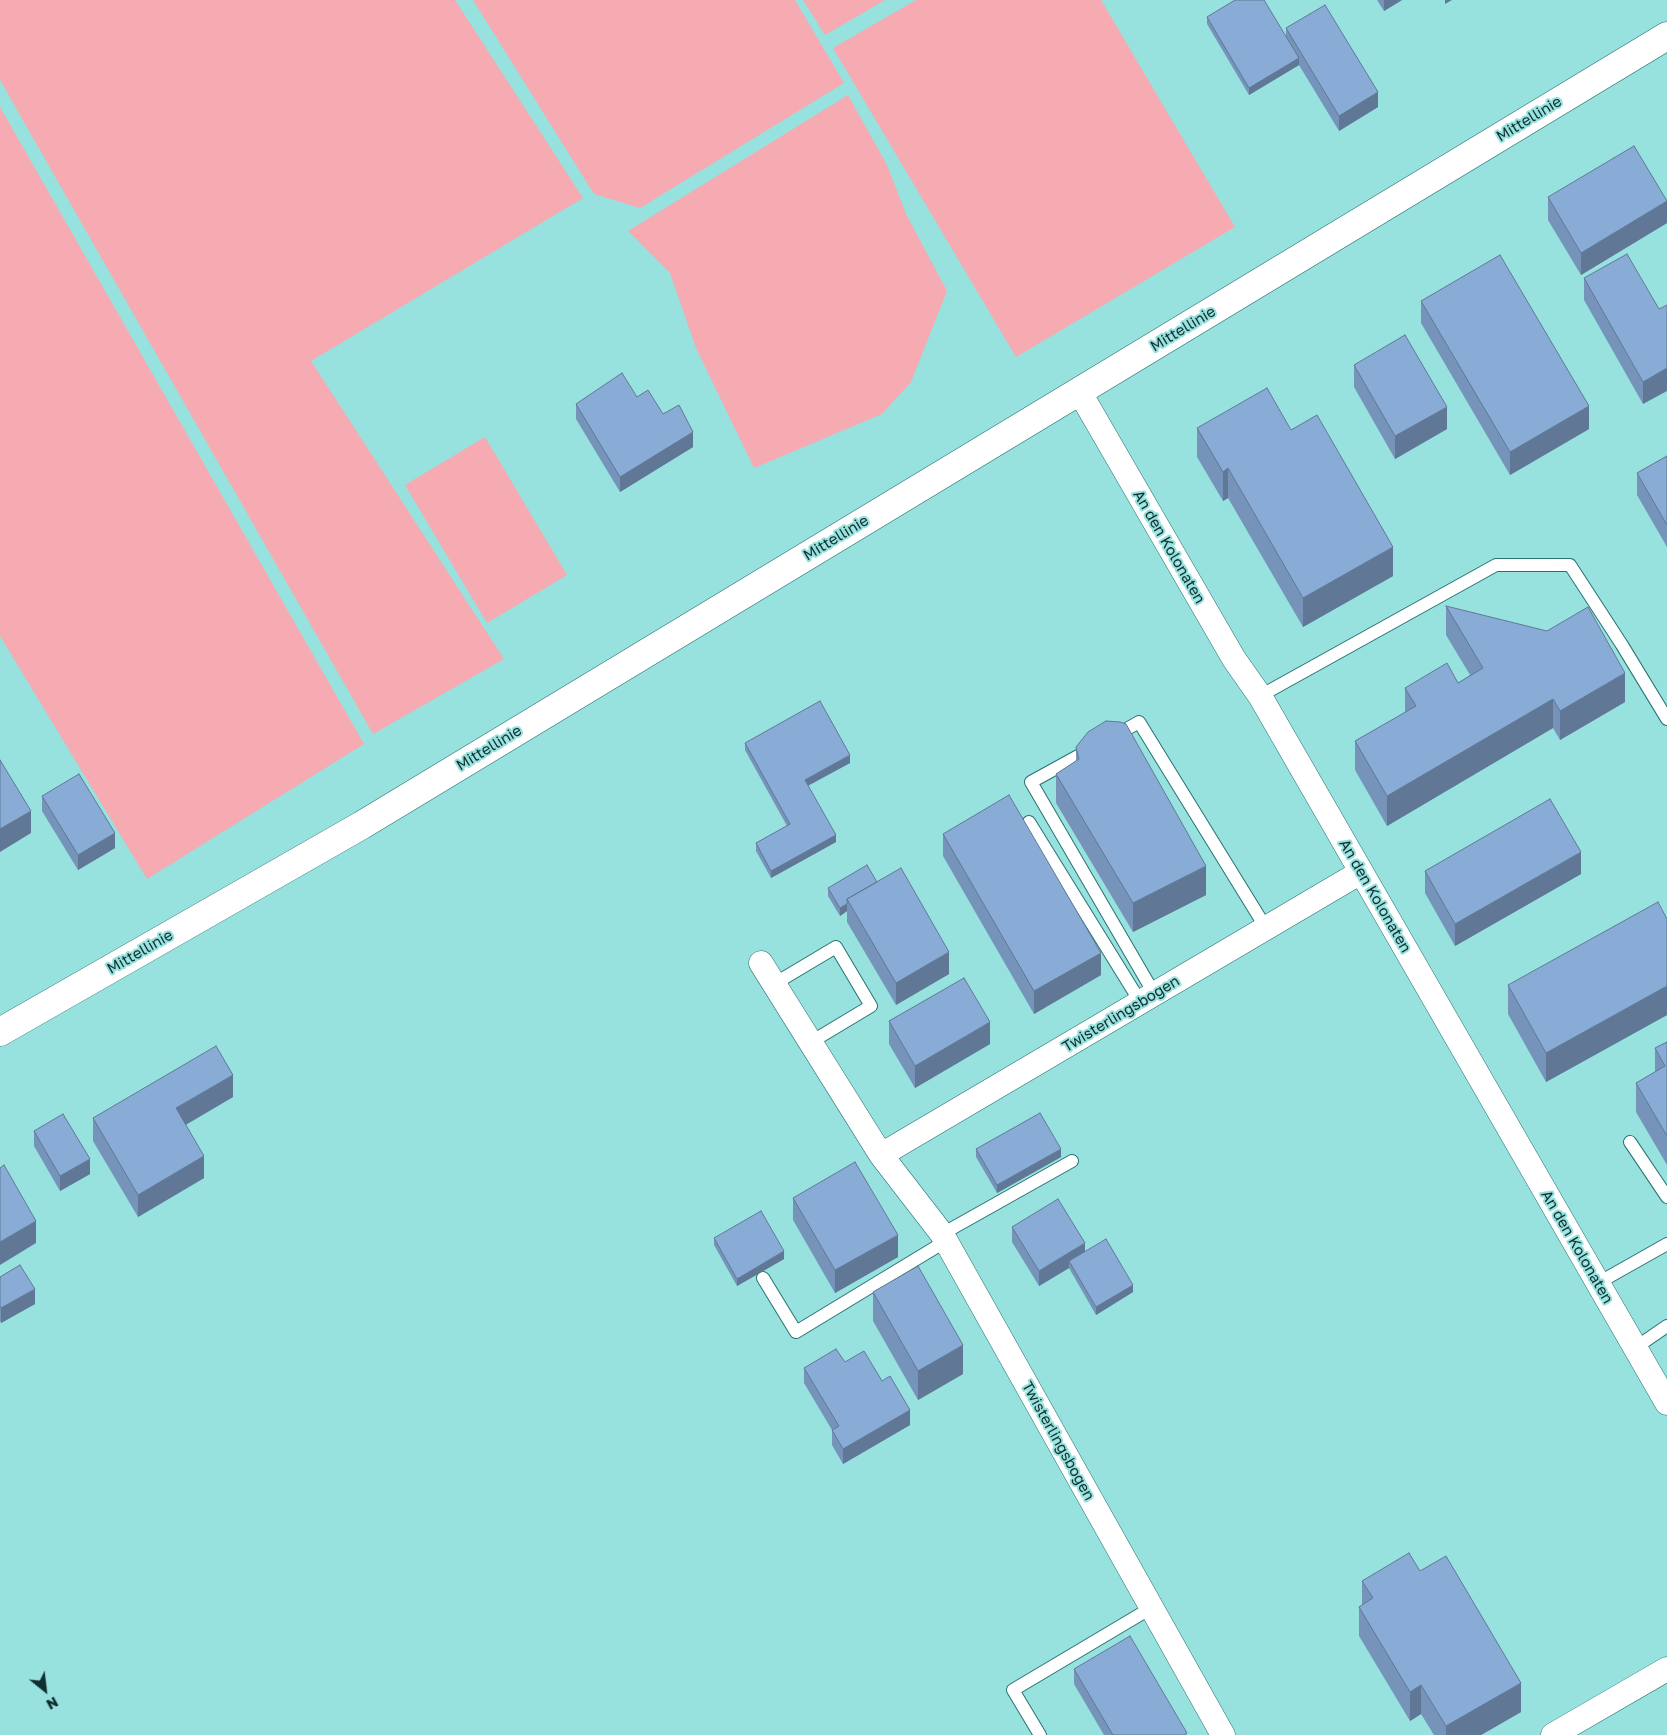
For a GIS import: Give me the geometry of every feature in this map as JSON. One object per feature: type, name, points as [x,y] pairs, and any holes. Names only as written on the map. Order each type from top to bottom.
[{"type":"street","name":"Mittellinie","points":[[0,1032],[362,825],[1667,36]]},
{"type":"street","name":"An den Kolonaten","points":[[1079,391],[1234,659],[1260,696],[1667,1403]]},
{"type":"street","name":"Twisterlingsbogen","points":[[881,1155],[1361,872]]},
{"type":"street","name":"Twisterlingsbogen","points":[[761,963],[881,1155],[944,1238],[1222,1735]]},
{"type":"street","points":[[1553,1735],[1667,1669]]},
{"type":"lane","points":[[1260,696],[1496,565],[1570,565],[1667,719]]},
{"type":"lane","points":[[1148,999],[1030,782],[1139,722],[1266,928]]},
{"type":"lane","points":[[1029,822],[1148,999]]},
{"type":"lane","points":[[774,984],[836,947],[871,1006],[811,1042]]},
{"type":"lane","points":[[1630,1142],[1667,1198]]},
{"type":"lane","points":[[763,1278],[796,1332],[944,1238],[1072,1161]]},
{"type":"lane","points":[[1598,1284],[1667,1244]]},
{"type":"lane","points":[[1635,1348],[1667,1326]]},
{"type":"lane","points":[[1040,1735],[1014,1690],[1151,1608]]},
{"type":"shaded area","points":[[0,0],[455,0],[583,198],[311,361],[504,659],[373,734],[0,80]]},
{"type":"shaded area","points":[[473,0],[795,0],[844,83],[640,208],[594,194]]},
{"type":"shaded area","points":[[803,0],[885,0],[825,35]]},
{"type":"shaded area","points":[[916,0],[1101,0],[1235,227],[1016,357],[833,48]]},
{"type":"shaded area","points":[[848,95],[887,165],[906,214],[947,291],[911,382],[882,414],[754,468],[696,348],[670,273],[628,231]]},
{"type":"shaded area","points":[[0,107],[364,744],[147,879],[0,636]]},
{"type":"shaded area","points":[[485,437],[567,575],[487,623],[405,485]]},
{"type":"building","points":[[1235,0],[1264,0],[1299,58],[1249,88],[1207,17]]},
{"type":"building","points":[[1325,5],[1378,92],[1339,116],[1286,28]]},
{"type":"building","points":[[1634,146],[1667,201],[1581,253],[1548,197]]},
{"type":"building","points":[[1627,254],[1659,309],[1667,305],[1667,368],[1643,382],[1584,278]]},
{"type":"building","points":[[1500,255],[1589,406],[1510,452],[1421,301]]},
{"type":"building","points":[[1405,335],[1447,407],[1395,436],[1354,365]]},
{"type":"building","points":[[622,373],[637,397],[648,390],[663,414],[679,405],[693,432],[620,477],[576,404]]},
{"type":"building","points":[[1267,388],[1291,430],[1317,415],[1393,547],[1303,598],[1228,468],[1223,472],[1197,428]]},
{"type":"building","points":[[1667,456],[1667,525],[1637,473]]},
{"type":"building","points":[[1446,606],[1547,631],[1588,607],[1625,673],[1560,711],[1553,699],[1387,796],[1355,741],[1416,706],[1405,688],[1447,663],[1458,683],[1483,668]]},
{"type":"building","points":[[820,701],[850,755],[805,780],[836,835],[771,871],[756,843],[790,824],[745,743]]},
{"type":"building","points":[[1106,721],[1126,724],[1206,866],[1133,903],[1056,774],[1079,759],[1076,747],[1088,732]]},
{"type":"building","points":[[0,760],[31,811],[0,829]]},
{"type":"building","points":[[79,774],[115,833],[78,855],[42,796]]},
{"type":"building","points":[[1009,795],[1101,953],[1034,991],[943,834]]},
{"type":"building","points":[[1550,799],[1581,852],[1455,924],[1425,871]]},
{"type":"building","points":[[867,865],[877,882],[847,899],[847,904],[840,908],[828,888]]},
{"type":"building","points":[[901,868],[949,952],[896,983],[847,899]]},
{"type":"building","points":[[1658,902],[1667,919],[1667,986],[1546,1053],[1508,985]]},
{"type":"building","points":[[964,978],[990,1022],[915,1066],[889,1021]]},
{"type":"building","points":[[1667,1042],[1667,1136],[1636,1083],[1665,1066],[1655,1048]]},
{"type":"building","points":[[216,1046],[233,1075],[176,1108],[204,1156],[138,1195],[93,1118]]},
{"type":"building","points":[[1040,1113],[1061,1149],[997,1185],[976,1149]]},
{"type":"building","points":[[63,1114],[90,1159],[60,1176],[34,1131]]},
{"type":"building","points":[[855,1162],[898,1235],[835,1270],[793,1198]]},
{"type":"building","points":[[4,1165],[36,1221],[0,1242],[0,1168]]},
{"type":"building","points":[[1058,1199],[1085,1243],[1039,1271],[1012,1227]]},
{"type":"building","points":[[761,1211],[784,1251],[737,1279],[714,1238]]},
{"type":"building","points":[[1106,1239],[1133,1285],[1096,1307],[1069,1261]]},
{"type":"building","points":[[20,1265],[35,1289],[1,1308],[0,1277]]},
{"type":"building","points":[[918,1266],[963,1345],[918,1371],[873,1292]]},
{"type":"building","points":[[836,1349],[845,1362],[864,1351],[882,1381],[890,1376],[910,1410],[843,1449],[832,1430],[839,1426],[804,1368]]},
{"type":"building","points":[[1409,1553],[1420,1571],[1446,1556],[1521,1683],[1446,1726],[1421,1685],[1410,1692],[1359,1607],[1373,1598],[1362,1581]]},
{"type":"building","points":[[1130,1636],[1187,1733],[1184,1735],[1113,1735],[1074,1669]]}]
